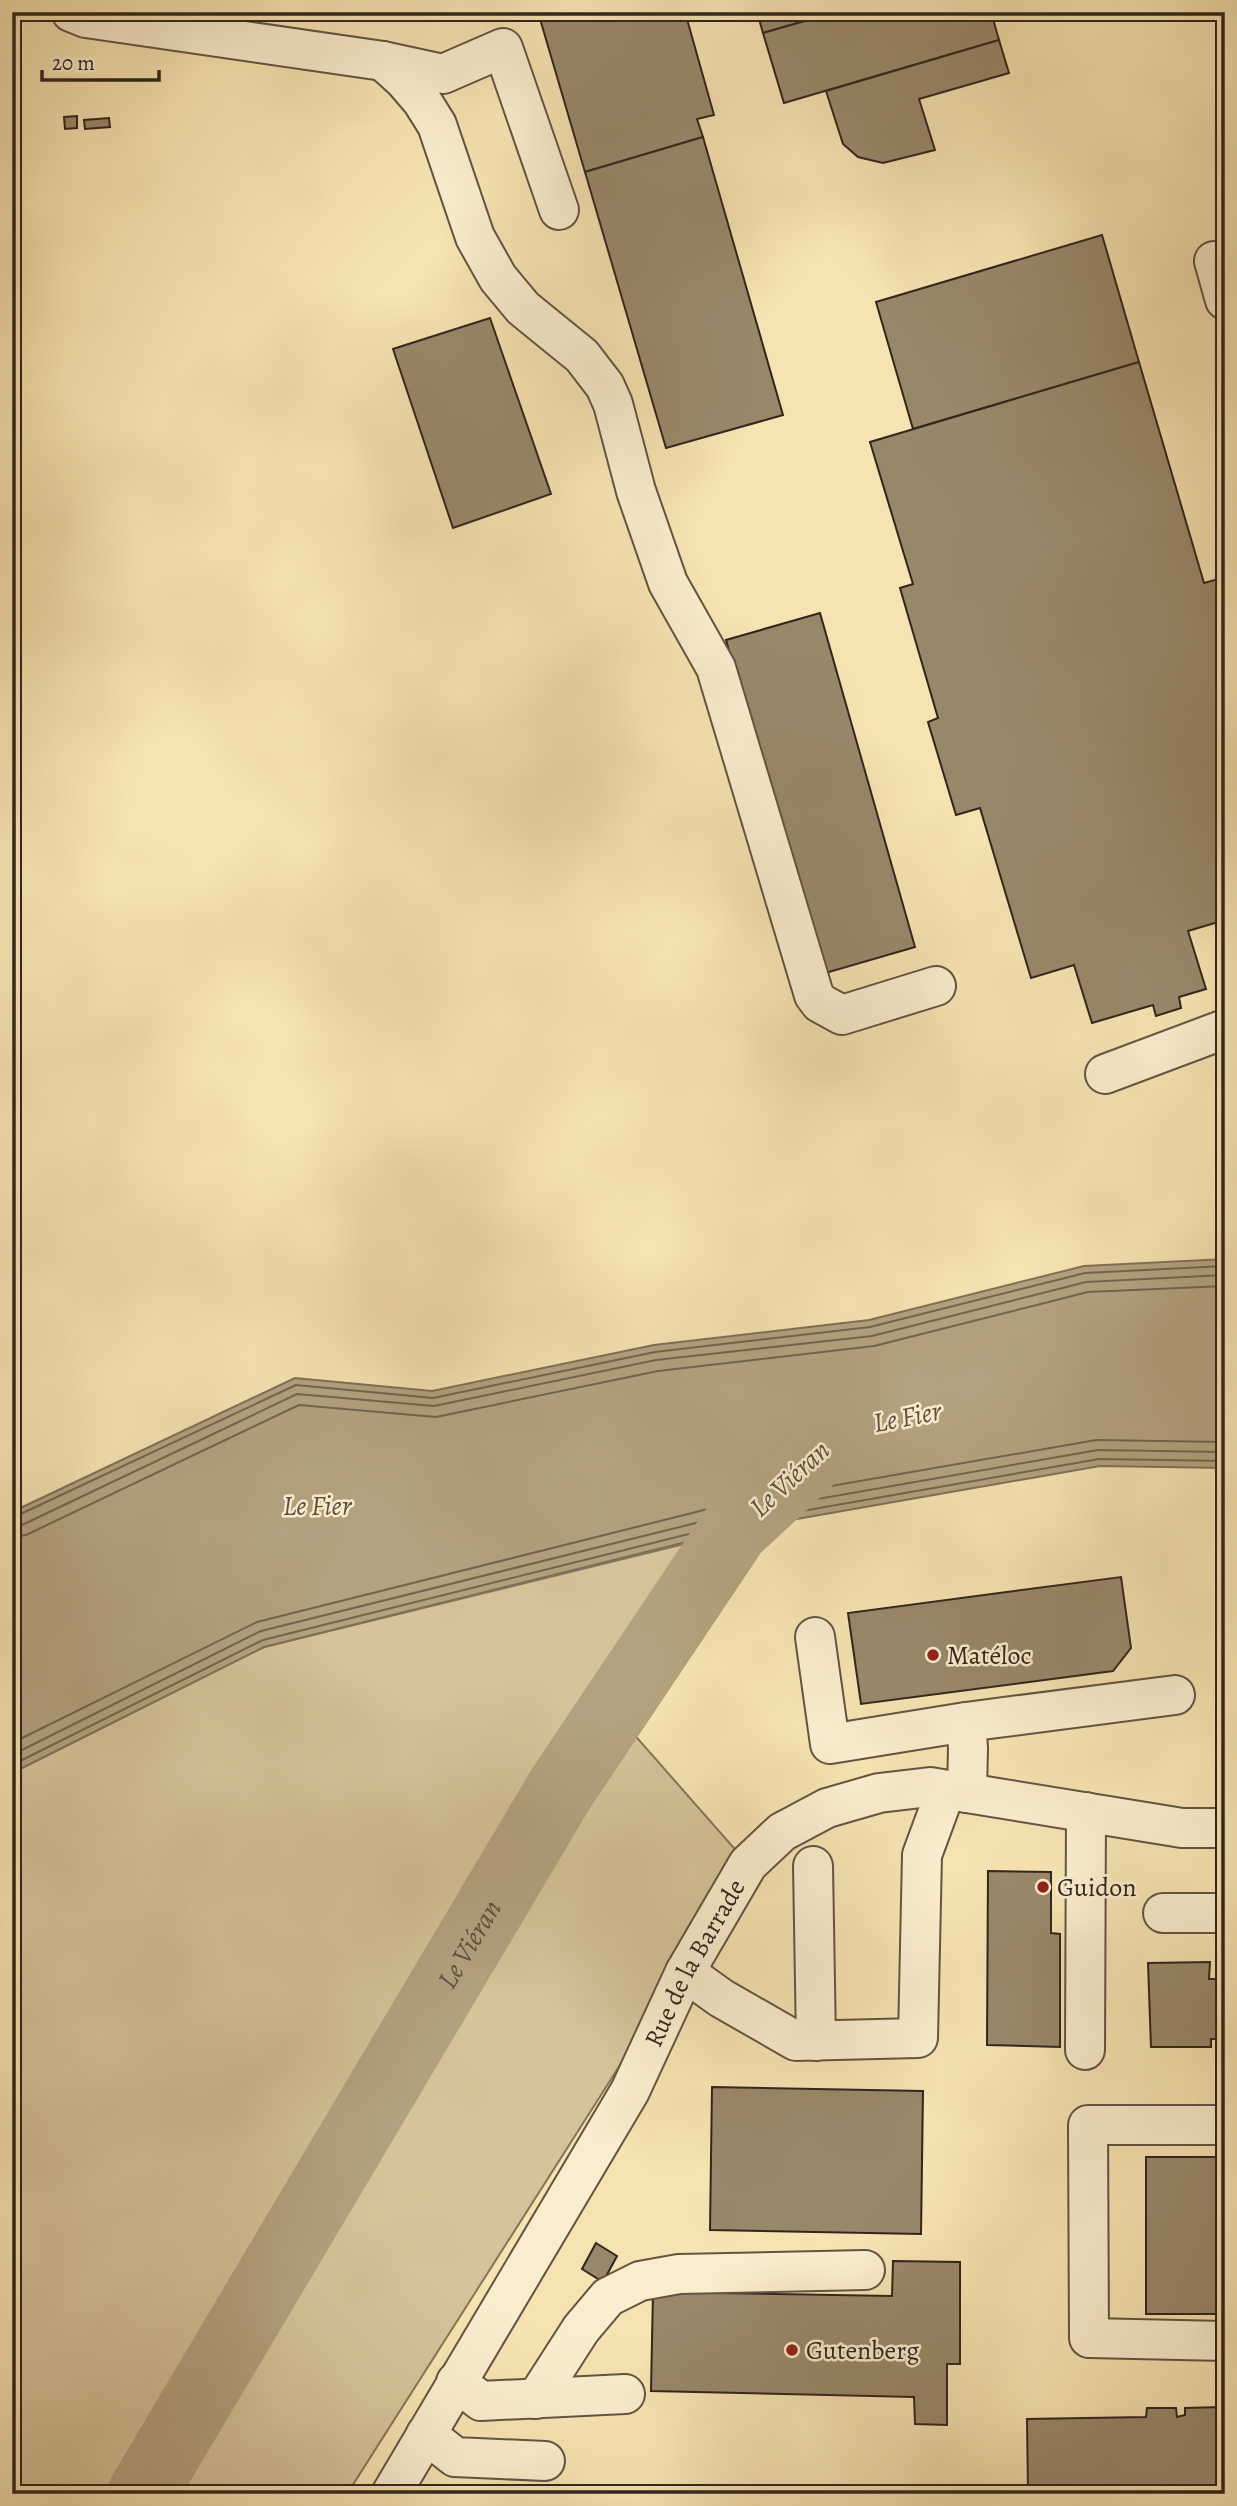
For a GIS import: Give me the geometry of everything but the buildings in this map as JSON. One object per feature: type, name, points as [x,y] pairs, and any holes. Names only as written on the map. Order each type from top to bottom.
[{"type":"street","points":[[71,12],[86,18],[383,61],[443,74],[503,48],[559,210]]},
{"type":"street","points":[[383,61],[422,101],[437,125],[475,237],[498,278],[523,308],[582,356],[605,386],[613,404],[636,491],[668,583],[716,668],[814,995],[820,1003],[842,1015],[936,986]]},
{"type":"street","points":[[1214,261],[1225,300]]},
{"type":"street","points":[[1104,1074],[1225,1029]]},
{"type":"street","points":[[815,1637],[830,1744],[966,1722],[1175,1695]]},
{"type":"street","points":[[685,1972],[721,1998],[796,2041],[918,2038],[922,1856],[956,1792],[968,1748],[966,1722]]},
{"type":"street","name":"Rue de la Barrade","points":[[391,2494],[630,2091],[685,1972],[748,1864],[782,1832],[827,1808],[879,1793],[930,1787],[1182,1828],[1225,1828]]},
{"type":"street","points":[[1085,2050],[1086,1812]]},
{"type":"street","points":[[813,1866],[817,2041]]},
{"type":"street","points":[[1163,1913],[1225,1913]]},
{"type":"street","points":[[1225,2125],[1088,2125],[1089,2338],[1225,2341]]},
{"type":"street","points":[[536,2399],[580,2329],[608,2297],[640,2281],[679,2274],[865,2270]]},
{"type":"street","points":[[456,2382],[481,2401],[625,2394]]},
{"type":"street","points":[[426,2434],[455,2457],[545,2461]]},
{"type":"shaded area","points":[[725,1534],[616,1714],[748,1864],[347,2494],[12,2494],[12,1773],[264,1647]]},
{"type":"water","name":"Le Fier","points":[[1225,1259],[1225,1468],[1100,1466],[734,1530],[264,1647],[12,1773],[12,1512],[295,1378],[432,1391],[654,1345],[869,1320],[1084,1266]]},
{"type":"waterway","name":"Le Viéran","points":[[142,2494],[560,1790],[734,1530],[805,1464]]},
{"type":"place","name":"Matéloc","points":[[933,1655]]},
{"type":"place","name":"Guidon","points":[[1043,1887]]},
{"type":"place","name":"Gutenberg","points":[[792,2350]]}]
